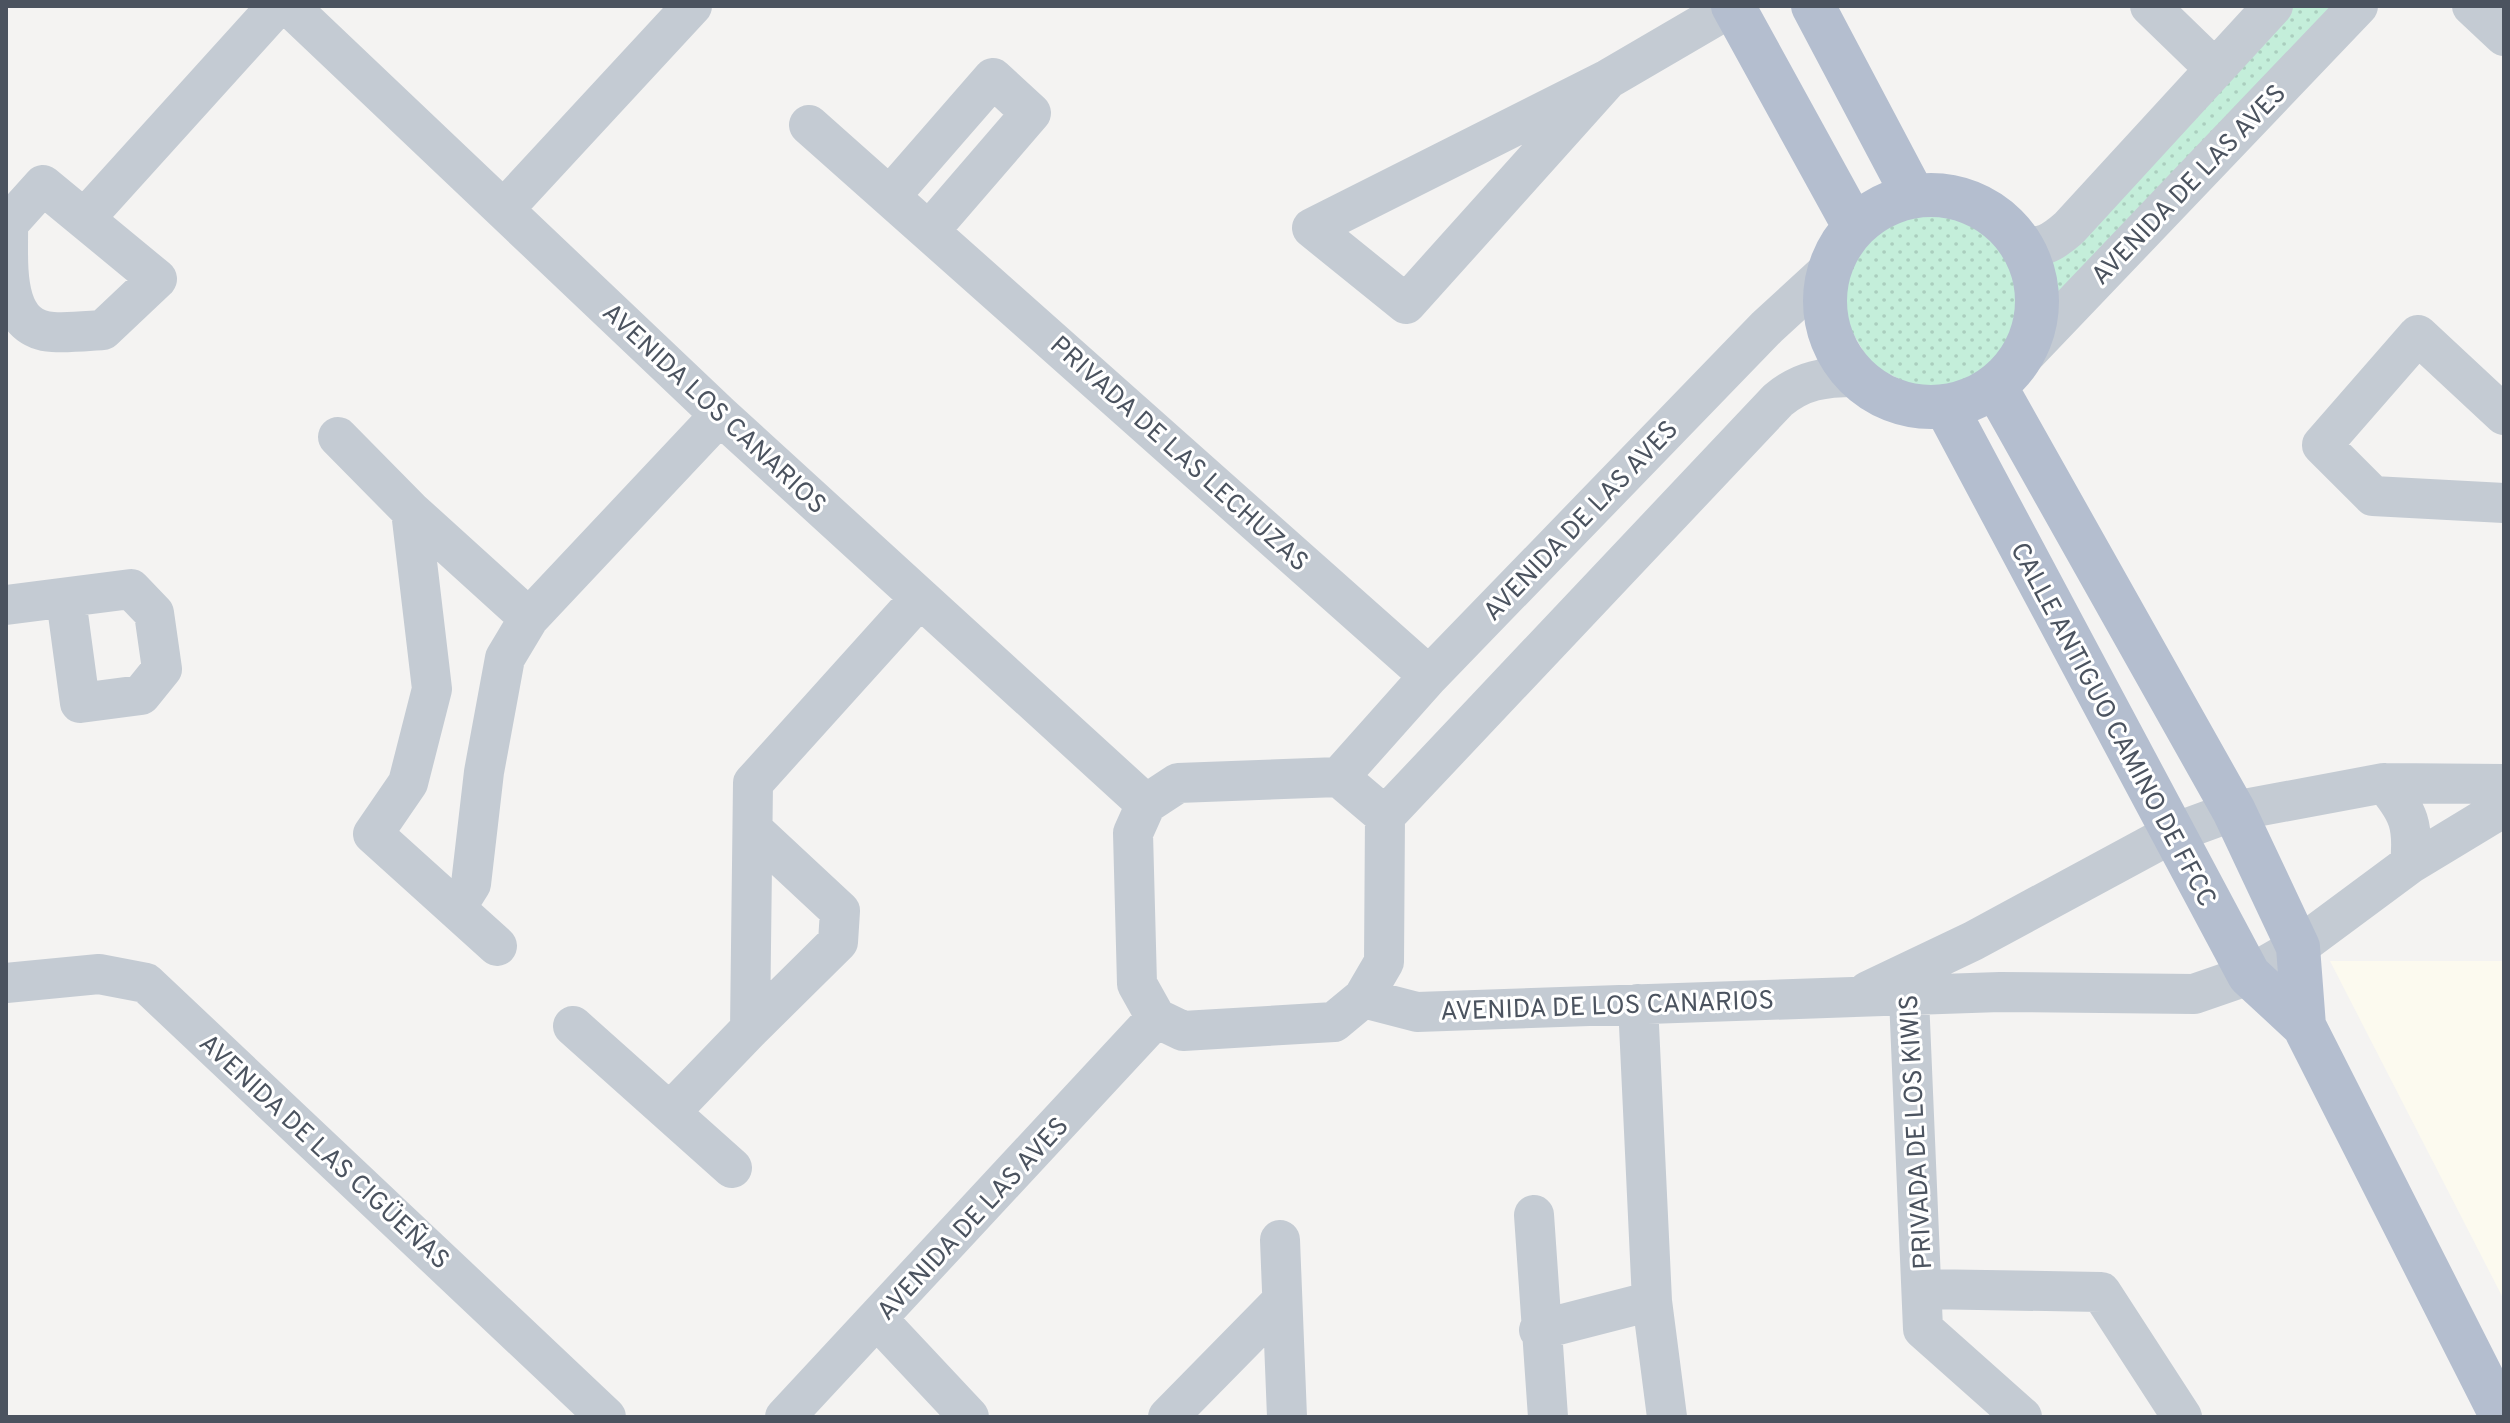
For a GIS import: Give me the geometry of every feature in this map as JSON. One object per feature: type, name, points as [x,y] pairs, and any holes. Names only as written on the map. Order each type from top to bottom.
[{"type":"main road","points":[[1733,6],[1854,226]]},
{"type":"main road","points":[[1813,6],[1913,195]]},
{"type":"main road","points":[[1913,195],[1964,198],[2007,225],[2034,268],[2039,300],[2034,332],[2007,374],[1946,407],[1897,402],[1855,377],[1829,335],[1823,303],[1828,271],[1854,226],[1882,206],[1913,195]]},
{"type":"main road","name":"CALLE ANTIGUO CAMINO DE FFCC","points":[[2007,374],[2234,811],[2298,947],[2304,1026]]},
{"type":"main road","name":"CALLE ANTIGUO CAMINO DE FFCC","points":[[1946,407],[2171,834],[2249,975],[2304,1026],[2502,1417]]},
{"type":"street","points":[[86,217],[277,6]]},
{"type":"street","name":"AVENIDA LOS CANARIOS","points":[[289,6],[720,415],[1146,804]]},
{"type":"street","points":[[505,208],[692,6]]},
{"type":"street","points":[[1608,79],[1406,304],[1312,228],[1608,79],[1733,6]]},
{"type":"street","points":[[2150,6],[2215,69]]},
{"type":"street","points":[[2019,244],[2034,248],[2052,243],[2060,236],[2273,6]]},
{"type":"street","name":"AVENIDA DE LAS AVES","points":[[2007,374],[2358,6]]},
{"type":"street","points":[[2472,6],[2504,36]]},
{"type":"street","points":[[891,195],[993,78],[1031,113],[930,230]]},
{"type":"street","name":"PRIVADA DE LAS LECHUZAS","points":[[809,125],[1429,676]]},
{"type":"street","name":"AVENIDA DE LAS AVES","points":[[1339,777],[1429,676],[1767,327],[1828,271]]},
{"type":"street","points":[[2504,415],[2418,335],[2322,445],[2373,496],[2504,503]]},
{"type":"street","points":[[1385,816],[1339,777],[1178,783],[1146,804],[1133,833],[1137,984],[1156,1018],[1183,1031],[1334,1022],[1363,998],[1384,962],[1385,816],[1778,400],[1796,385],[1824,377],[1855,377]]},
{"type":"street","points":[[456,908],[471,884],[484,772],[505,658],[529,618],[720,415]]},
{"type":"street","points":[[338,437],[411,511],[529,618]]},
{"type":"street","points":[[411,511],[432,689],[408,783],[373,834],[497,946]]},
{"type":"street","points":[[6,605],[66,599]]},
{"type":"street","points":[[750,1029],[753,783],[919,599]]},
{"type":"street","points":[[2384,783],[2405,807],[2413,837],[2410,864]]},
{"type":"street","name":"AVENIDA DE LOS CANARIOS","points":[[1908,986],[1973,941],[2171,834],[2234,811],[2384,783],[2504,784]]},
{"type":"street","name":"AVENIDA DE LOS CANARIOS","points":[[1363,998],[1417,1012],[1853,998],[1908,986],[2000,992],[2194,994],[2249,975],[2298,947],[2410,864],[2504,807]]},
{"type":"street","points":[[671,1111],[838,942],[840,911],[753,830]]},
{"type":"street","points":[[1973,941],[1978,967],[2000,992]]},
{"type":"street","name":"AVENIDA DE LAS CIGÜEÑAS","points":[[6,983],[99,974],[146,983],[606,1417]]},
{"type":"street","name":"PRIVADA DE LOS KIWIS","points":[[1908,986],[1923,1329],[2022,1417]]},
{"type":"street","points":[[1638,1004],[1652,1301],[1667,1417]]},
{"type":"street","name":"AVENIDA DE LAS AVES","points":[[785,1417],[1156,1018]]},
{"type":"street","points":[[573,1026],[732,1168]]},
{"type":"street","points":[[1534,1215],[1539,1330],[1548,1417]]},
{"type":"street","points":[[1280,1240],[1287,1417]]},
{"type":"street","name":"PRIVADA DE LOS KIWIS","points":[[1922,1289],[2101,1292],[2182,1417]]},
{"type":"street","points":[[1168,1417],[1282,1301]]},
{"type":"street","points":[[1539,1330],[1652,1301]]},
{"type":"street","points":[[878,1320],[969,1417]]},
{"type":"shaded area","points":[[2330,961],[2504,961],[2504,1300]]},
{"type":"green space","points":[[2291,6],[2349,6],[1991,376],[1956,390],[1912,385],[1872,366],[1841,313],[1843,264],[1887,214],[1924,205],[1993,220],[2030,280]]}]
